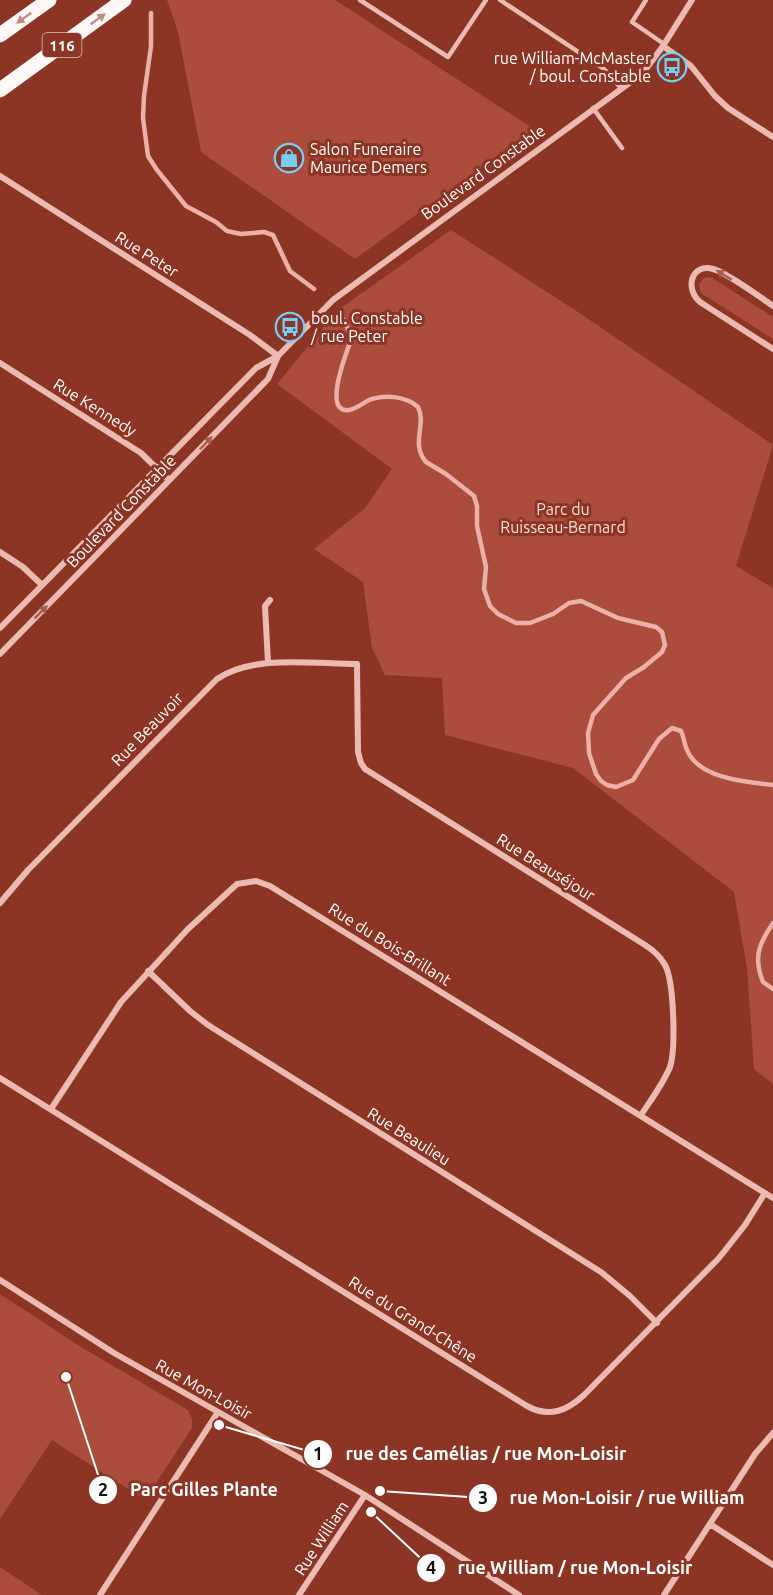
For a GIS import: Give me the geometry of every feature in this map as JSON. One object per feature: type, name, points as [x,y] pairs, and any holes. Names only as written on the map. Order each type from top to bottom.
[{"type":"main road","name":"116","points":[[0,35],[49,0]]},
{"type":"main road","name":"116","points":[[0,90],[124,0]]},
{"type":"street","name":"Boulevard Constable","points":[[0,628],[256,368],[278,356],[333,300],[646,69],[692,0]]},
{"type":"street","points":[[663,45],[691,66],[723,104],[773,137]]},
{"type":"street","name":"Rue Peter","points":[[0,176],[250,335],[278,356]]},
{"type":"street","points":[[773,306],[715,269],[700,270],[691,281],[692,292],[699,302],[773,349]]},
{"type":"street","name":"Boulevard Constable","points":[[0,654],[268,379],[278,356]]},
{"type":"street","name":"Rue Kennedy","points":[[0,363],[141,453],[170,480]]},
{"type":"street","points":[[0,552],[23,567],[42,585]]},
{"type":"street","points":[[268,663],[265,606],[270,600]]},
{"type":"street","name":"Rue Beauvoir","points":[[0,903],[28,870],[211,684],[224,675],[238,668],[268,663],[357,664]]},
{"type":"street","name":"Rue Beauséjour","points":[[357,664],[358,752],[365,769],[645,945],[664,964],[671,988],[672,1058],[666,1075],[641,1116]]},
{"type":"street","name":"Rue du Bois-Brillant","points":[[51,1109],[114,1011],[148,971],[232,887],[246,881],[261,882],[773,1198]]},
{"type":"street","name":"Rue Beaulieu","points":[[148,971],[208,1025],[601,1272],[657,1323]]},
{"type":"street","name":"Rue du Grand-Chêne","points":[[0,1078],[532,1409],[549,1413],[571,1407],[657,1323],[732,1244],[765,1193]]},
{"type":"street","name":"Rue Mon-Loisir","points":[[0,1280],[114,1353],[365,1495],[519,1595]]},
{"type":"street","points":[[100,1595],[218,1412]]},
{"type":"street","points":[[663,1595],[755,1454],[773,1433]]},
{"type":"street","name":"Rue William","points":[[299,1595],[365,1495]]},
{"type":"street","points":[[710,1524],[773,1565]]},
{"type":"lane","points":[[360,0],[448,57],[486,0]]},
{"type":"lane","points":[[500,0],[604,69],[621,88]]},
{"type":"lane","points":[[646,0],[632,22],[663,45]]},
{"type":"lane","points":[[593,108],[622,148]]},
{"type":"green space","points":[[167,0],[335,0],[534,129],[355,259],[201,152],[178,32]]},
{"type":"green space","name":"Parc du Ruisseau-Bernard","points":[[451,230],[578,312],[773,445],[736,566],[773,588],[773,1084],[754,1069],[747,968],[734,892],[573,768],[445,735],[442,678],[385,675],[372,648],[363,582],[314,549],[365,508],[392,469],[277,384],[338,310]]},
{"type":"green space","points":[[707,277],[773,317],[773,339],[701,293],[699,285]]},
{"type":"green space","points":[[0,1294],[81,1347],[188,1410],[192,1419],[192,1428],[145,1500],[52,1440],[0,1519]]},
{"type":"green space","points":[[0,1567],[42,1595],[0,1595]]},
{"type":"waterway","points":[[151,13],[151,46],[143,118],[148,156],[186,206],[216,222],[227,231],[241,234],[264,232],[273,235],[290,271],[314,289]]},
{"type":"waterway","points":[[343,319],[352,337],[338,379],[337,402],[341,409],[349,410],[369,400],[388,397],[401,398],[418,407],[421,421],[419,441],[421,455],[426,462],[474,496],[477,506],[477,526],[486,567],[484,589],[490,606],[498,614],[516,623],[530,623],[553,614],[569,603],[581,601],[618,618],[656,627],[662,632],[665,645],[662,652],[626,678],[593,715],[588,733],[589,753],[596,774],[601,781],[616,787],[633,780],[659,739],[672,728],[681,731],[687,750],[693,760],[702,767],[725,777],[773,785]]},
{"type":"waterway","points":[[773,923],[761,944],[758,958],[763,982],[773,989]]},
{"type":"place","name":"rue William-McMaster / boul. Constable","points":[[672,67]]},
{"type":"place","name":"Salon Funeraire Maurice Demers","points":[[289,158]]},
{"type":"place","name":"boul. Constable / rue Peter","points":[[290,327]]},
{"type":"place","name":"Parc Gilles Plante","points":[[66,1377]]},
{"type":"place","name":"rue des Camélias / rue Mon-Loisir","points":[[219,1425]]},
{"type":"place","name":"rue Mon-Loisir / rue William","points":[[380,1491]]},
{"type":"place","name":"rue William / rue Mon-Loisir","points":[[371,1512]]}]
